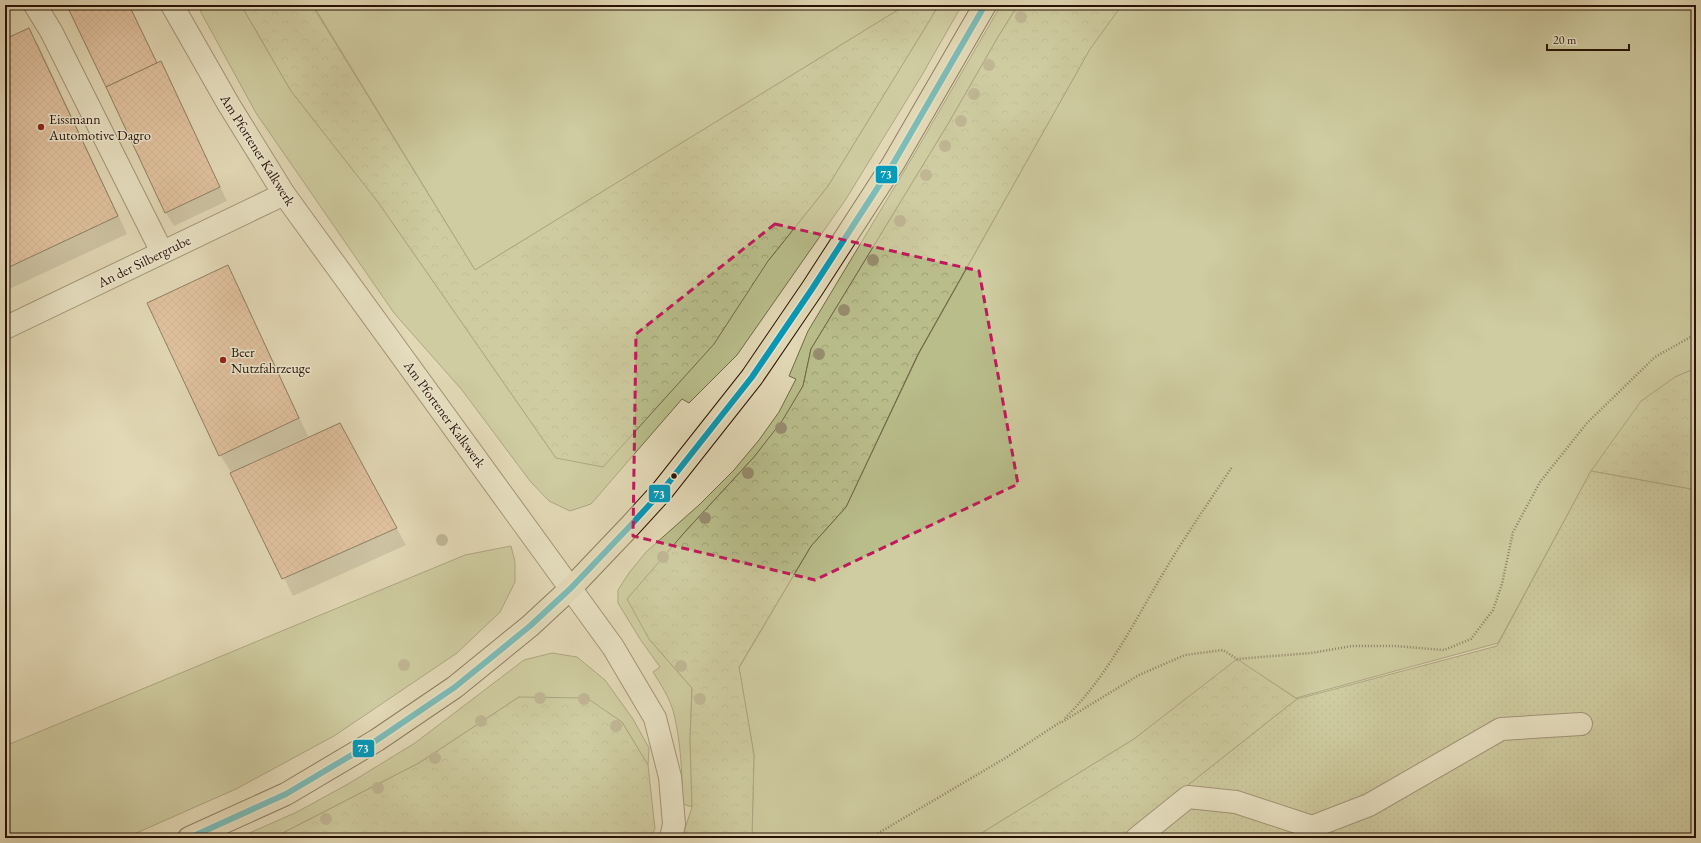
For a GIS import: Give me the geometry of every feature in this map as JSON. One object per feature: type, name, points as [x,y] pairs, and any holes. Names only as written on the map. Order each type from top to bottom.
[{"type":"main road","points":[[189,838],[286,794],[377,740],[455,687],[530,626],[570,588],[631,525],[662,491],[752,377],[812,289],[893,164],[985,5]]},
{"type":"street","points":[[35,5],[51,31],[162,252]]},
{"type":"street","name":"Am Pfortener Kalkwerk","points":[[172,5],[229,105],[284,194],[613,647],[655,718],[670,778],[674,824],[671,838]]},
{"type":"street","name":"An der Silbergrube","points":[[5,328],[284,194]]},
{"type":"street","points":[[1137,838],[1188,797],[1236,802],[1312,827],[1369,805],[1501,729],[1581,724]]},
{"type":"path","points":[[870,838],[1007,757],[1139,675],[1185,655],[1223,650],[1237,659],[1310,653],[1352,646],[1396,646],[1444,650],[1471,639],[1493,610],[1502,584],[1513,532],[1540,482],[1587,423],[1654,357],[1696,334]]},
{"type":"path","points":[[1062,722],[1076,708],[1114,658],[1165,571],[1232,467]]},
{"type":"highlighted area","points":[[775,224],[979,271],[1018,484],[815,580],[633,536],[636,334]]},
{"type":"green space","points":[[197,5],[241,5],[291,91],[378,202],[556,458],[768,261],[828,186],[939,5],[962,5],[922,75],[846,199],[737,355],[689,403],[682,399],[591,504],[570,511],[549,501],[530,481],[462,390],[394,313],[256,113]]},
{"type":"green space","points":[[241,5],[312,5],[475,270],[906,5],[939,5],[828,186],[768,261],[714,344],[603,467],[556,458],[378,202],[291,91]]},
{"type":"green space","points":[[313,5],[906,5],[475,270]]},
{"type":"green space","points":[[1001,5],[1018,5],[948,124],[811,349],[803,386],[783,421],[754,457],[684,533],[659,564],[649,639],[692,688],[690,740],[692,807],[683,804],[680,747],[674,714],[668,697],[653,672],[660,667],[640,639],[618,603],[618,590],[629,573],[646,552],[699,505],[734,470],[759,440],[779,412],[796,379],[789,376],[808,331],[912,158]]},
{"type":"green space","points":[[1018,5],[1122,5],[1090,49],[918,354],[846,507],[811,546],[739,667],[754,755],[752,838],[682,838],[692,807],[690,740],[692,688],[649,639],[627,599],[684,533],[754,457],[782,421],[803,386],[811,349],[948,124]]},
{"type":"green space","points":[[1122,5],[1696,5],[1696,368],[1675,377],[1591,471],[1498,643],[1296,698],[1237,660],[1134,739],[980,834],[976,838],[752,838],[754,755],[739,668],[811,546],[846,507],[919,353],[1091,47]]},
{"type":"green space","points":[[1696,368],[1696,490],[1591,471],[1641,401],[1675,377]]},
{"type":"green space","points":[[1591,471],[1696,490],[1696,838],[1121,838],[1297,699],[1497,646]]},
{"type":"green space","points":[[511,546],[515,562],[515,582],[500,612],[457,653],[334,736],[236,789],[125,838],[5,838],[5,746],[465,555]]},
{"type":"green space","points":[[552,653],[577,657],[605,680],[633,719],[649,748],[648,765],[622,722],[519,697],[419,763],[273,838],[238,838],[297,812],[348,784],[415,743],[524,660]]},
{"type":"green space","points":[[1237,659],[1297,699],[1121,838],[976,838],[980,834],[1134,739]]},
{"type":"green space","points":[[519,697],[587,698],[622,722],[648,765],[655,829],[650,838],[273,838],[419,763]]},
{"type":"building","points":[[67,5],[80,5],[69,10]]},
{"type":"building","points":[[80,5],[129,5],[157,63],[106,87],[69,10]]},
{"type":"building","name":"Eissmann Automotive Dagro","points":[[29,28],[118,216],[5,269],[5,39]]},
{"type":"building","points":[[161,61],[220,187],[165,213],[106,87]]},
{"type":"building","name":"Beer Nutzfahrzeuge","points":[[228,265],[299,418],[219,456],[147,303]]},
{"type":"building","points":[[340,423],[397,528],[282,579],[230,473]]},
{"type":"transit line","name":"73","points":[[189,838],[286,794],[377,740],[455,687],[530,626],[571,588],[662,491],[752,377],[812,289],[893,164],[985,5]]},
{"type":"place","name":"Eissmann Automotive Dagro","points":[[41,127]]},
{"type":"place","name":"Beer Nutzfahrzeuge","points":[[223,360]]}]
